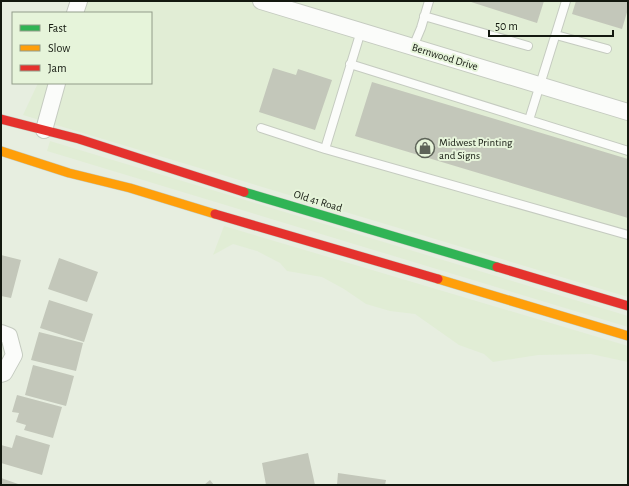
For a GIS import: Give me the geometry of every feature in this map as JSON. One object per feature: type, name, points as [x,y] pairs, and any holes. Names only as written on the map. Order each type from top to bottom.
[{"type":"street","points":[[75,12],[79,1]]},
{"type":"street","name":"Bernwood Drive","points":[[261,1],[628,112]]},
{"type":"street","points":[[42,136],[57,84]]},
{"type":"street","name":"Old 41 Road","points":[[1,119],[42,136],[628,306]]},
{"type":"street","points":[[1,151],[35,158],[69,173],[130,188],[165,200],[396,266],[628,336]]},
{"type":"street","points":[[1,333],[9,336],[14,355],[4,373],[1,374]]},
{"type":"lane","points":[[413,47],[429,1]]},
{"type":"lane","points":[[529,120],[541,86],[566,1]]},
{"type":"lane","points":[[424,16],[528,46]]},
{"type":"lane","points":[[325,149],[361,31]]},
{"type":"lane","points":[[556,35],[607,49]]},
{"type":"lane","points":[[350,64],[628,151]]},
{"type":"lane","points":[[261,128],[325,149],[628,234]]},
{"type":"shaded area","points":[[69,1],[628,1],[628,297],[23,115],[38,84],[152,84],[152,12],[70,12]]},
{"type":"shaded area","points":[[50,141],[628,316],[628,327],[47,151]]},
{"type":"shaded area","points":[[224,226],[628,346],[628,362],[591,354],[538,355],[493,362],[484,354],[459,345],[415,314],[390,311],[366,304],[344,289],[322,277],[287,271],[280,263],[257,251],[233,244],[213,255]]},
{"type":"building","points":[[468,1],[544,1],[537,23]]},
{"type":"building","points":[[576,1],[628,1],[628,9],[622,29],[572,14]]},
{"type":"building","points":[[273,68],[296,75],[298,69],[332,80],[315,130],[259,112]]},
{"type":"building","points":[[372,82],[628,159],[628,218],[355,136]]},
{"type":"building","points":[[1,255],[21,260],[11,298],[1,296]]},
{"type":"building","points":[[59,258],[98,272],[87,302],[48,289]]},
{"type":"building","points":[[49,300],[93,314],[84,342],[40,328]]},
{"type":"building","points":[[39,332],[83,343],[76,371],[31,360]]},
{"type":"building","points":[[33,365],[74,376],[66,406],[25,395]]},
{"type":"building","points":[[17,395],[62,407],[53,438],[24,430],[26,425],[16,422],[19,413],[12,412]]},
{"type":"building","points":[[16,435],[50,445],[42,475],[1,463],[1,445],[12,448]]},
{"type":"building","points":[[308,453],[315,485],[266,485],[262,463]]},
{"type":"building","points":[[338,473],[386,480],[385,485],[337,485]]},
{"type":"building","points":[[1,478],[21,485],[1,485]]},
{"type":"building","points":[[210,480],[214,485],[204,485]]},
{"type":"traffic: fast","points":[[244,192],[497,267]]},
{"type":"traffic: slow","points":[[1,151],[69,173],[130,188],[215,214]]},
{"type":"traffic: slow","points":[[438,279],[628,336]]},
{"type":"traffic: jam","points":[[1,119],[79,139],[244,192]]},
{"type":"traffic: jam","points":[[215,214],[438,279]]},
{"type":"traffic: jam","points":[[497,267],[628,306]]},
{"type":"place","name":"Midwest Printing and Signs","points":[[425,148]]}]
